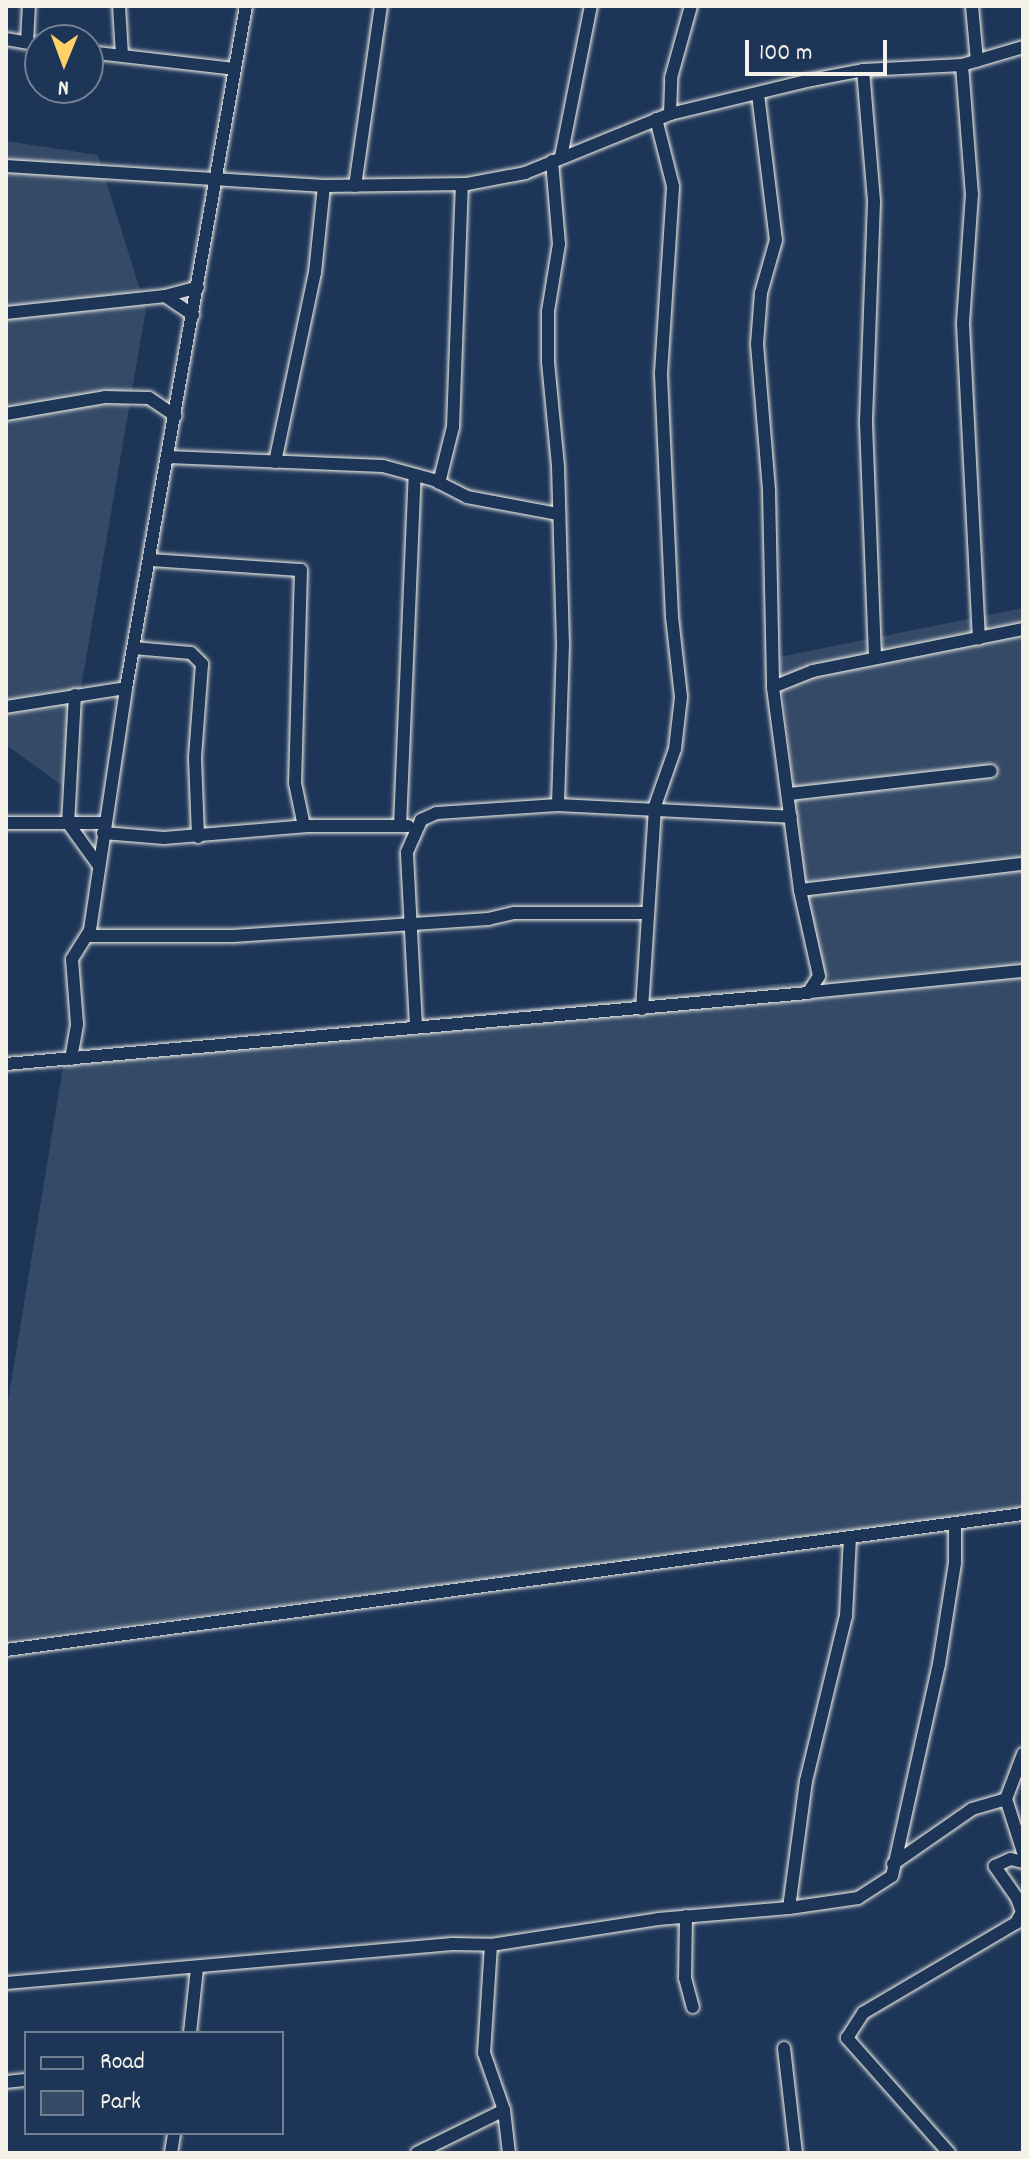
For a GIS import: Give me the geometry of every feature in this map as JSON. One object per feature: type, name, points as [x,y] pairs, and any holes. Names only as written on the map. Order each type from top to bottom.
[{"type":"street","points":[[119,6],[122,55]]},
{"type":"street","points":[[71,1059],[77,1024],[71,966],[88,936],[126,688],[246,6]]},
{"type":"street","points":[[355,186],[381,6]]},
{"type":"street","points":[[558,805],[563,645],[548,311],[559,244],[556,159],[591,6]]},
{"type":"street","points":[[670,114],[671,78],[691,6]]},
{"type":"street","points":[[972,6],[977,61]]},
{"type":"street","points":[[6,166],[324,186],[462,184],[525,173],[670,114],[863,70],[962,65],[1023,47]]},
{"type":"street","points":[[104,53],[234,69]]},
{"type":"street","points":[[962,65],[972,194],[963,324],[979,639]]},
{"type":"street","points":[[863,70],[874,202],[866,391],[875,658]]},
{"type":"street","points":[[758,94],[776,240],[761,293],[757,344],[769,491],[773,687],[800,890],[819,976],[811,992]]},
{"type":"street","points":[[642,1009],[655,806],[675,749],[681,697],[672,617],[661,373],[673,186],[656,119]]},
{"type":"street","points":[[439,483],[453,427],[462,184]]},
{"type":"street","points":[[275,462],[315,273],[324,186]]},
{"type":"street","points":[[6,313],[165,296],[198,287]]},
{"type":"street","points":[[165,296],[193,315]]},
{"type":"street","points":[[6,414],[105,397],[149,398],[176,416]]},
{"type":"street","points":[[168,457],[360,464],[415,475],[467,497],[558,514]]},
{"type":"street","points":[[400,826],[415,475]]},
{"type":"street","points":[[149,560],[301,570],[295,783],[304,826]]},
{"type":"street","points":[[773,687],[813,671],[1023,629]]},
{"type":"street","points":[[133,648],[191,653],[202,664],[195,758],[198,837]]},
{"type":"street","points":[[6,707],[126,688]]},
{"type":"street","points":[[75,695],[68,823],[99,866]]},
{"type":"street","points":[[789,794],[991,771]]},
{"type":"street","points":[[6,823],[68,823],[198,837],[304,826],[415,827],[437,813],[558,805],[655,806],[791,817]]},
{"type":"street","points":[[415,827],[407,852],[416,1026]]},
{"type":"street","points":[[800,890],[1023,864]]},
{"type":"street","points":[[88,936],[233,936],[488,919],[514,913],[648,913]]},
{"type":"street","points":[[6,1064],[416,1026],[642,1009],[1023,971]]},
{"type":"street","points":[[6,1650],[1023,1514]]},
{"type":"street","points":[[895,1869],[939,1664],[956,1555],[955,1523]]},
{"type":"street","points":[[789,1908],[806,1781],[846,1616],[850,1538]]},
{"type":"street","points":[[1023,1754],[1006,1799],[1023,1852]]},
{"type":"street","points":[[6,1983],[197,1969],[452,1944],[491,1945],[686,1916],[789,1908],[858,1898],[972,1809],[1006,1799]]},
{"type":"street","points":[[949,2153],[847,2038],[863,2013],[1016,1923],[1022,1912],[1017,1898],[995,1866],[1011,1859],[1023,1862]]},
{"type":"street","points":[[686,1916],[685,1978],[693,2007]]},
{"type":"street","points":[[491,1945],[484,2053],[504,2110],[509,2153]]},
{"type":"street","points":[[190,2031],[197,1969]]},
{"type":"street","points":[[784,2048],[796,2153]]},
{"type":"street","points":[[417,2153],[504,2110]]},
{"type":"green space","points":[[6,141],[98,155],[146,309],[64,787],[6,745]]},
{"type":"green space","points":[[1023,608],[1023,1511],[6,1640],[6,1413],[65,1055],[816,980],[779,657]]}]
